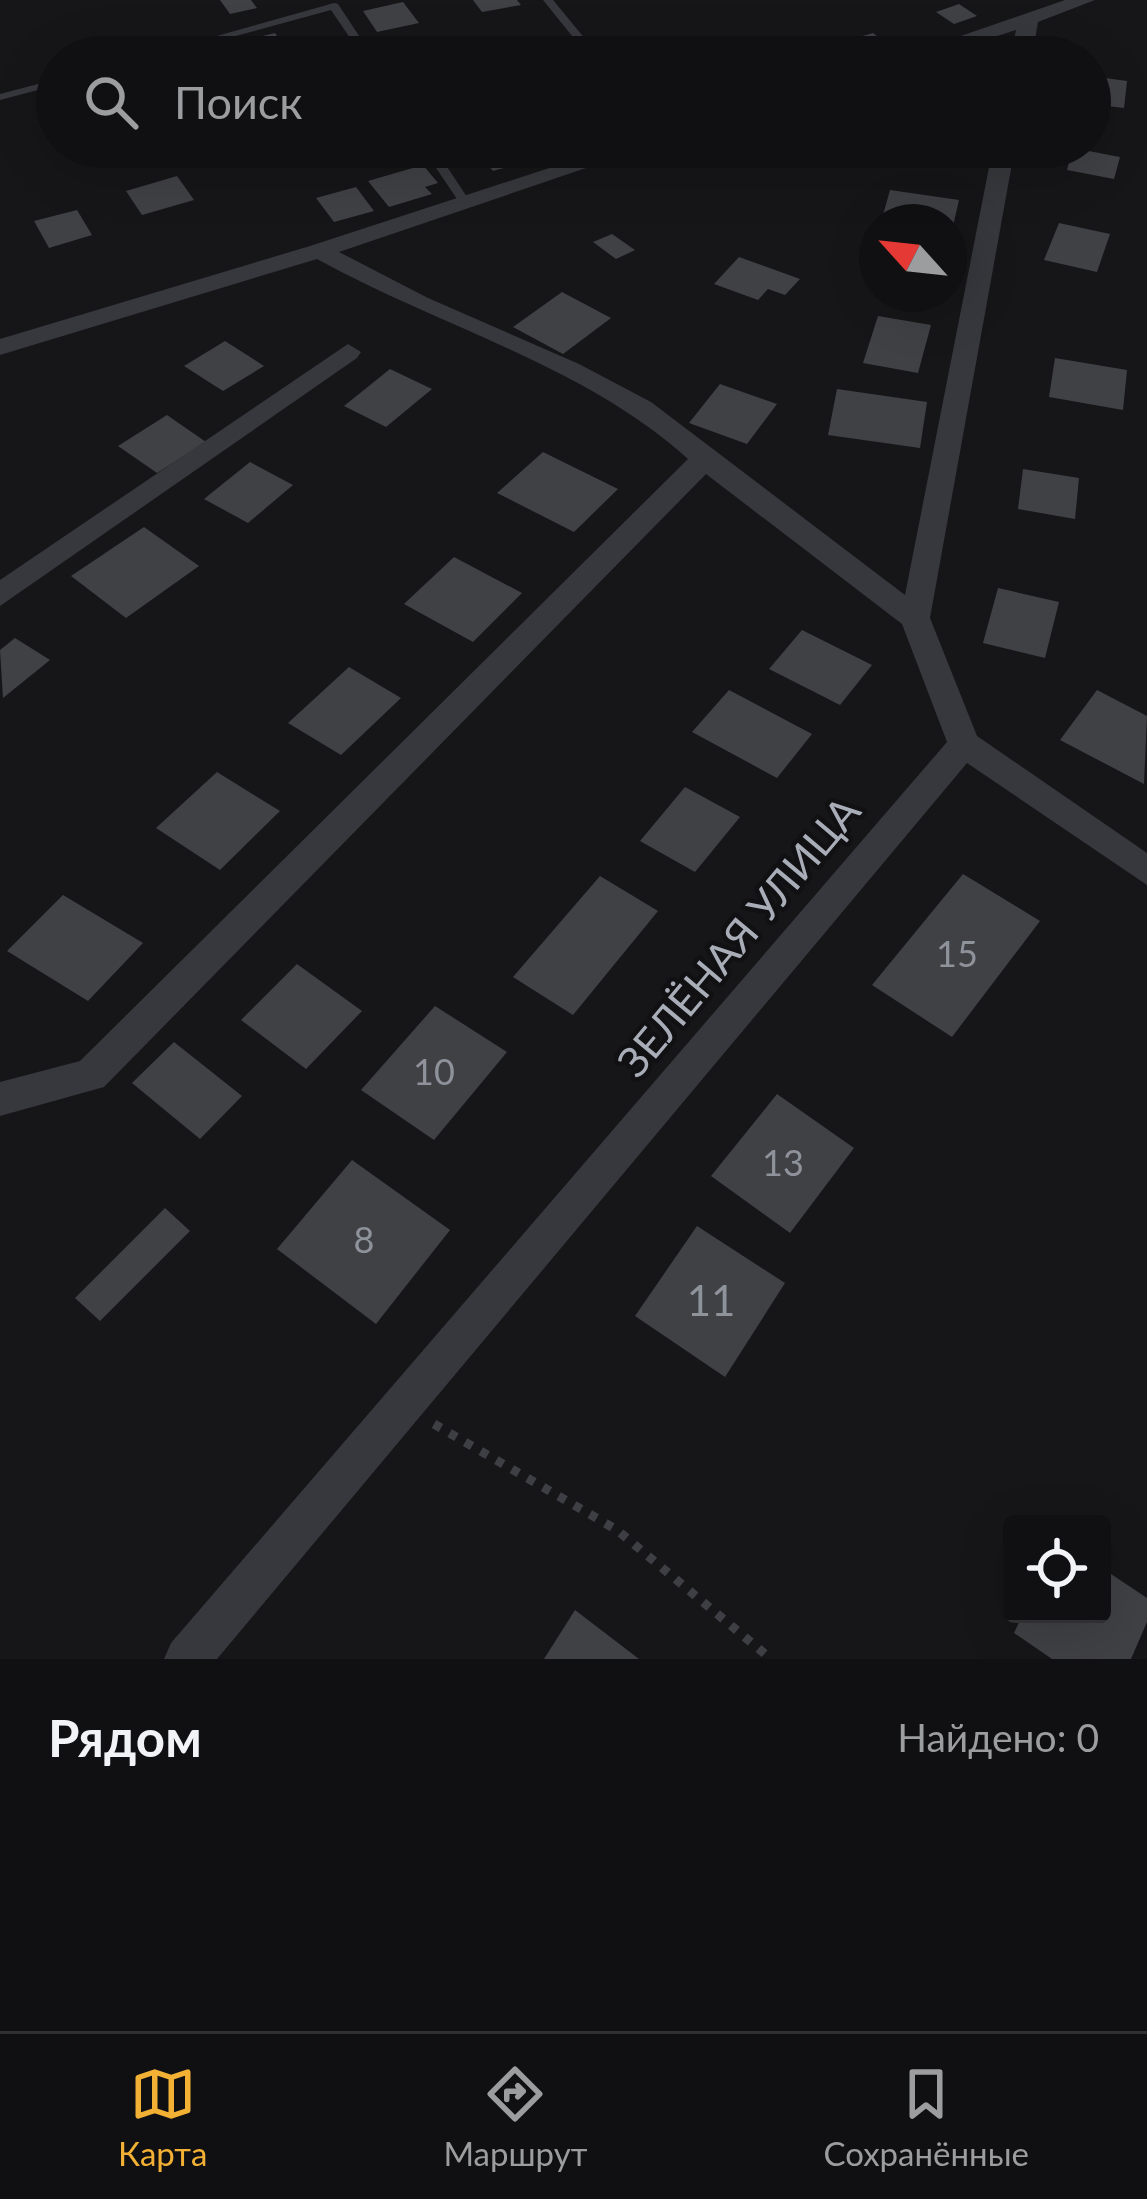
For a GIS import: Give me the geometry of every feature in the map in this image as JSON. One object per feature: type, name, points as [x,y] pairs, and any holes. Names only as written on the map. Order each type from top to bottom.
[{"type":"street","points":[[976,36],[1085,0]]},
{"type":"street","points":[[1025,36],[1028,19]]},
{"type":"street","points":[[0,346],[319,251],[572,168]]},
{"type":"street","points":[[915,618],[1000,168]]},
{"type":"street","points":[[319,251],[421,304],[530,349],[678,432],[705,459],[915,618],[964,744],[1147,871]]},
{"type":"street","points":[[0,596],[349,352]]},
{"type":"street","points":[[0,1099],[91,1076],[705,459]]},
{"type":"street","name":"ЗЕЛЁНАЯ УЛИЦА","points":[[188,1659],[964,744]]},
{"type":"lane","points":[[224,36],[357,0]]},
{"type":"lane","points":[[548,0],[578,36]]},
{"type":"lane","points":[[334,6],[354,36]]},
{"type":"lane","points":[[0,97],[36,88]]},
{"type":"lane","points":[[442,168],[465,203]]},
{"type":"path","points":[[401,1406],[617,1531],[771,1659]]},
{"type":"building","points":[[220,0],[251,0],[257,8],[230,14]]},
{"type":"building","points":[[473,0],[517,0],[521,5],[482,12]]},
{"type":"building","points":[[403,2],[419,23],[377,32],[363,11]]},
{"type":"building","points":[[959,4],[977,16],[954,24],[936,12]]},
{"type":"building","points":[[1111,79],[1127,81],[1124,108],[1111,106]]},
{"type":"building","points":[[1111,155],[1120,157],[1114,179],[1067,170],[1111,168]]},
{"type":"building","points":[[426,168],[438,183],[425,187],[432,194],[389,207],[368,181]]},
{"type":"building","points":[[177,176],[194,200],[142,215],[126,191]]},
{"type":"building","points":[[356,187],[374,211],[334,222],[316,198]]},
{"type":"building","points":[[890,190],[959,200],[958,204],[886,204]]},
{"type":"building","points":[[77,210],[92,235],[49,248],[34,221]]},
{"type":"building","points":[[1059,223],[1110,234],[1097,272],[1044,260]]},
{"type":"building","points":[[612,234],[635,250],[616,259],[593,242]]},
{"type":"building","points":[[739,257],[800,279],[785,295],[768,289],[758,300],[714,284]]},
{"type":"building","points":[[562,292],[611,318],[563,354],[513,327]]},
{"type":"building","points":[[878,316],[931,325],[918,373],[863,363]]},
{"type":"building","points":[[225,341],[264,366],[223,391],[184,366]]},
{"type":"building","points":[[1055,358],[1127,370],[1123,410],[1049,397]]},
{"type":"building","points":[[390,369],[432,389],[386,427],[344,406]]},
{"type":"building","points":[[720,384],[777,404],[747,444],[689,423]]},
{"type":"building","points":[[837,389],[927,402],[920,448],[828,435]]},
{"type":"building","points":[[167,415],[206,442],[157,473],[118,446]]},
{"type":"building","points":[[543,452],[618,489],[574,532],[497,493]]},
{"type":"building","points":[[250,462],[293,485],[248,523],[204,499]]},
{"type":"building","points":[[1023,469],[1079,478],[1075,519],[1018,509]]},
{"type":"building","points":[[144,527],[199,566],[126,618],[71,576]]},
{"type":"building","points":[[454,557],[522,593],[473,642],[404,604]]},
{"type":"building","points":[[998,588],[1059,602],[1045,658],[983,643]]},
{"type":"building","points":[[802,630],[872,665],[840,705],[769,669]]},
{"type":"building","points":[[15,638],[50,660],[3,698],[0,650]]},
{"type":"building","points":[[349,667],[401,698],[341,755],[288,723]]},
{"type":"building","points":[[729,690],[812,734],[777,778],[692,732]]},
{"type":"building","points":[[1097,690],[1147,716],[1144,784],[1060,740]]},
{"type":"building","points":[[217,772],[280,811],[220,870],[156,828]]},
{"type":"building","points":[[685,787],[740,817],[695,872],[640,841]]},
{"type":"building","points":[[963,874],[1040,921],[952,1037],[872,985]]},
{"type":"building","points":[[600,876],[658,911],[573,1015],[513,977]]},
{"type":"building","points":[[63,895],[143,943],[88,1001],[7,951]]},
{"type":"building","points":[[297,964],[362,1011],[306,1069],[241,1020]]},
{"type":"building","points":[[435,1006],[507,1052],[434,1140],[361,1090]]},
{"type":"building","points":[[174,1042],[242,1096],[200,1139],[132,1083]]},
{"type":"building","points":[[777,1094],[854,1148],[790,1233],[711,1176]]},
{"type":"building","points":[[352,1160],[450,1230],[376,1324],[277,1249]]},
{"type":"building","points":[[165,1208],[190,1231],[100,1321],[75,1298]]},
{"type":"building","points":[[697,1226],[785,1283],[725,1377],[635,1316]]},
{"type":"building","points":[[1111,1574],[1147,1598],[1147,1622],[1131,1659],[1052,1659],[1014,1633],[1019,1623],[1111,1623]]},
{"type":"building","points":[[575,1610],[639,1659],[544,1659]]}]
